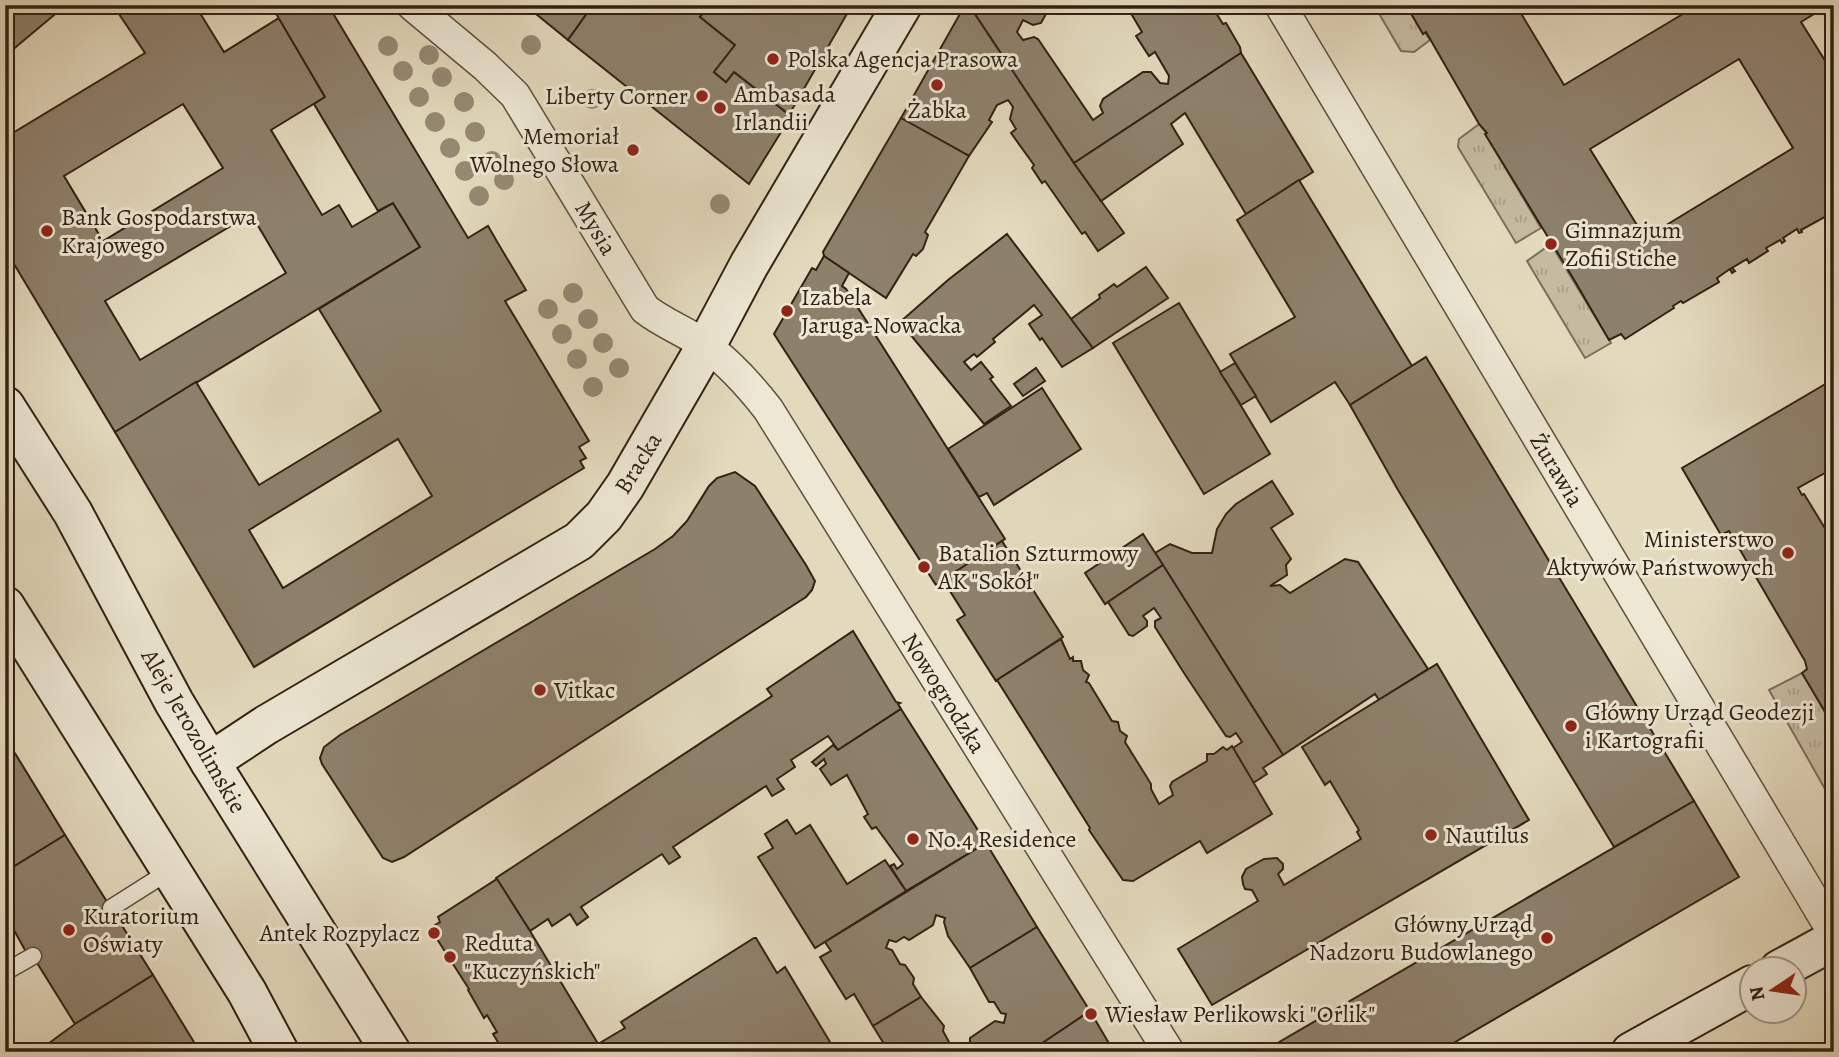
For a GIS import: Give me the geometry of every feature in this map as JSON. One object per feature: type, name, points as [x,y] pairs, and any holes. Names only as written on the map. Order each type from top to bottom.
[{"type":"main road","name":"Bracka","points":[[210,762],[277,719],[579,541],[604,516],[625,486],[706,346],[749,265],[902,5]]},
{"type":"main road","name":"Aleje Jerozolimskie","points":[[5,406],[73,513],[174,702],[391,1052]]},
{"type":"main road","points":[[5,606],[247,992],[279,1052]]},
{"type":"main road","points":[[1805,956],[1834,940]]},
{"type":"main road","points":[[1630,1052],[1738,993]]},
{"type":"street","name":"Mysia","points":[[412,5],[515,95],[645,309],[706,346]]},
{"type":"street","name":"Żurawia","points":[[1280,5],[1834,934]]},
{"type":"street","name":"Nowogrodzka","points":[[706,346],[745,380],[768,410],[1169,1052]]},
{"type":"lane","points":[[111,908],[171,870]]},
{"type":"lane","points":[[5,972],[33,956]]},
{"type":"green space","points":[[1374,5],[1406,5],[1430,40],[1414,52],[1401,51]]},
{"type":"green space","points":[[1479,124],[1487,133],[1485,134],[1541,228],[1516,243],[1458,147],[1459,139]]},
{"type":"green space","points":[[1551,244],[1611,343],[1585,358],[1527,261]]},
{"type":"green space","points":[[1802,673],[1834,727],[1834,787],[1825,789],[1769,690]]},
{"type":"building","points":[[5,5],[66,5],[5,56]]},
{"type":"building","points":[[113,5],[195,5],[224,52],[279,18],[325,97],[271,130],[322,215],[339,205],[352,227],[393,203],[420,247],[115,432],[5,249],[5,135],[6,137],[145,53]],"holes":[[[183,104],[223,168],[103,241],[64,176]],[[251,214],[286,273],[140,360],[105,301]]]},
{"type":"building","points":[[271,5],[328,5],[468,238],[488,226],[526,290],[505,301],[589,441],[579,447],[586,458],[580,461],[584,468],[254,667],[115,432],[196,382],[259,485],[381,411],[319,309],[420,247],[393,203],[378,211],[314,104],[325,97]],"holes":[[[398,439],[432,496],[283,588],[249,530]]]},
{"type":"building","points":[[525,5],[593,5],[568,40]]},
{"type":"building","name":"Liberty Corner","points":[[593,5],[734,5],[729,12],[721,6],[715,13],[708,8],[700,17],[735,45],[714,72],[726,82],[734,72],[791,116],[749,184],[568,40]]},
{"type":"building","name":"Polska Agencja Prasowa","points":[[734,5],[852,5],[790,113],[791,116],[734,72],[726,82],[714,72],[735,45],[700,17],[708,8],[715,13],[721,6],[729,12]]},
{"type":"building","points":[[965,5],[969,5],[1124,233],[1098,251],[1085,232],[1082,234],[1045,181],[1042,183],[1032,168],[1034,165],[1011,133],[1016,129],[1010,119],[1013,107],[1008,100],[997,105],[989,120],[992,122],[969,156],[901,118]]},
{"type":"building","points":[[969,5],[1051,5],[1041,23],[1033,25],[1023,20],[1017,32],[1023,40],[1034,37],[1038,39],[1093,120],[1103,113],[1100,106],[1103,99],[1143,72],[1151,72],[1160,83],[1168,84],[1169,76],[1155,52],[1149,56],[1136,36],[1142,32],[1126,5],[1211,5],[1223,24],[1226,23],[1241,53],[1074,163]]},
{"type":"building","points":[[1406,5],[1516,5],[1564,85],[1698,5],[1807,5],[1811,14],[1814,14],[1801,22],[1834,75],[1834,212],[1801,230],[1802,232],[1799,233],[1797,229],[1783,238],[1785,241],[1782,243],[1780,240],[1766,248],[1768,251],[1749,263],[1747,259],[1732,268],[1735,271],[1732,273],[1730,269],[1717,278],[1719,282],[1683,303],[1681,301],[1625,339],[1621,334],[1609,340],[1426,32],[1423,34]],"holes":[[[1739,59],[1793,148],[1645,238],[1590,149]]]},
{"type":"building","points":[[1241,53],[1313,172],[1246,214],[1185,113],[1171,124],[1183,144],[1101,201],[1074,163]]},
{"type":"building","points":[[901,118],[969,156],[925,232],[928,235],[923,249],[916,256],[913,254],[886,298],[824,256],[823,252]]},
{"type":"building","points":[[1299,180],[1412,366],[1350,405],[1335,382],[1271,422],[1230,354],[1295,317],[1237,220]]},
{"type":"building","points":[[1007,234],[1093,348],[1062,367],[1029,324],[1042,315],[1034,305],[993,339],[995,342],[977,357],[974,354],[964,362],[971,370],[981,362],[993,377],[990,379],[1011,406],[984,424],[900,322]]},
{"type":"building","points":[[824,256],[849,273],[842,286],[1005,539],[936,585],[774,334],[812,268],[816,270]]},
{"type":"building","points":[[1146,267],[1168,298],[1093,348],[1071,319],[1114,284],[1117,287]]},
{"type":"building","points":[[1179,303],[1270,454],[1204,494],[1113,343]]},
{"type":"building","points":[[1426,357],[1694,801],[1614,847],[1398,490],[1350,405]]},
{"type":"building","points":[[1235,363],[1256,396],[1241,405],[1220,372]]},
{"type":"building","points":[[1036,368],[1045,381],[1023,396],[1014,384]]},
{"type":"building","name":"Ministerstwo Aktywów Państwowych","points":[[1834,379],[1834,468],[1798,488],[1834,543],[1834,727],[1802,673],[1807,669],[1805,661],[1729,531],[1721,535],[1682,468]]},
{"type":"building","points":[[1042,388],[1081,449],[994,505],[987,493],[979,497],[948,449]]},
{"type":"building","name":"Vitkac","points":[[735,472],[755,486],[806,565],[815,581],[806,597],[404,857],[392,862],[383,858],[322,764],[320,758],[324,747],[655,549],[687,521],[717,478]]},
{"type":"building","points":[[1272,481],[1293,514],[1271,528],[1291,559],[1286,565],[1287,575],[1270,586],[1280,585],[1290,593],[1345,559],[1358,562],[1428,669],[1379,700],[1375,694],[1283,755],[1155,553],[1170,544],[1192,553],[1212,553],[1217,529],[1226,514],[1236,504]]},
{"type":"building","points":[[1143,534],[1163,565],[1105,604],[1085,573]]},
{"type":"building","points":[[1002,541],[1063,637],[996,681],[957,620],[965,615],[943,580]]},
{"type":"building","points":[[1163,565],[1283,755],[1263,768],[1267,774],[1253,783],[1233,748],[1242,742],[1236,733],[1230,737],[1226,736],[1184,673],[1155,627],[1155,621],[1161,618],[1154,608],[1143,616],[1147,626],[1133,636],[1129,635],[1108,602]]},
{"type":"building","points":[[853,631],[896,702],[900,703],[898,704],[901,709],[838,750],[828,736],[791,760],[795,767],[777,779],[784,789],[772,796],[766,786],[673,847],[680,857],[669,864],[662,854],[581,907],[588,917],[577,925],[570,914],[552,926],[548,919],[530,931],[496,878],[772,696],[767,689]]},
{"type":"building","points":[[1061,639],[1070,659],[1073,657],[1073,661],[1081,661],[1083,670],[1089,675],[1086,682],[1112,721],[1118,722],[1120,731],[1127,736],[1125,742],[1151,784],[1159,804],[1173,795],[1170,786],[1172,782],[1207,761],[1207,754],[1214,754],[1223,747],[1227,750],[1232,746],[1272,814],[1207,853],[1200,841],[1133,881],[1123,880],[1089,830],[997,680]]},
{"type":"building","name":"Nautilus","points":[[1437,664],[1529,820],[1212,1005],[1178,949],[1258,901],[1252,890],[1245,889],[1243,884],[1242,877],[1246,869],[1264,859],[1277,858],[1283,864],[1283,869],[1278,874],[1284,885],[1361,839],[1357,832],[1359,830],[1330,781],[1325,785],[1302,747]]},
{"type":"building","points":[[901,709],[986,843],[906,891],[890,866],[894,864],[897,869],[903,864],[876,827],[872,829],[864,817],[868,814],[847,775],[831,785],[820,769],[826,764],[824,759],[816,766],[812,762],[833,745],[838,750]]},
{"type":"building","points":[[5,737],[65,835],[5,872]]},
{"type":"building","points":[[1694,801],[1739,877],[1438,1052],[1262,1052]]},
{"type":"building","points":[[787,820],[796,834],[810,825],[847,884],[885,860],[906,891],[815,948],[758,857],[773,848],[765,834]]},
{"type":"building","name":"Kuratorium Oświaty","points":[[65,835],[153,975],[75,1024],[29,950],[25,950],[5,914],[5,872]]},
{"type":"building","points":[[986,843],[1037,927],[970,968],[948,936],[945,918],[936,915],[933,925],[909,940],[904,937],[896,942],[889,940],[886,948],[892,950],[900,964],[905,965],[914,978],[913,984],[921,997],[873,1026],[854,994],[846,999],[820,957],[831,951],[825,942]]},
{"type":"building","points":[[497,879],[603,1052],[504,1052],[493,1034],[497,1032],[487,1015],[484,1018],[430,928],[440,922],[438,917]]},
{"type":"building","points":[[1037,927],[1090,1011],[1031,1052],[959,1052],[960,1048],[970,1042],[970,1038],[995,1021],[1004,1023],[1006,1014],[1001,1013],[994,1002],[989,1002],[970,968]]},
{"type":"building","points":[[754,938],[777,973],[785,967],[836,1052],[603,1052],[598,1044],[625,1028],[621,1022]]},
{"type":"building","points":[[153,975],[200,1052],[37,1052],[75,1024]]},
{"type":"building","points":[[921,997],[944,1026],[949,1050],[959,1052],[889,1052],[873,1026]]},
{"type":"building","points":[[1090,1011],[1114,1052],[1032,1050]]},
{"type":"building","points":[[1833,1042],[1834,1052],[1816,1052]]},
{"type":"place","name":"Polska Agencja Prasowa","points":[[773,59]]},
{"type":"place","name":"Żabka","points":[[937,85]]},
{"type":"place","name":"Liberty Corner","points":[[702,96]]},
{"type":"place","name":"Ambasada Irlandii","points":[[720,108]]},
{"type":"place","name":"Memoriał Wolnego Słowa","points":[[633,150]]},
{"type":"place","name":"Bank Gospodarstwa Krajowego","points":[[47,231]]},
{"type":"place","name":"Gimnazjum Zofii Stiche","points":[[1551,244]]},
{"type":"place","name":"Izabela Jaruga-Nowacka","points":[[787,311]]},
{"type":"place","name":"Ministerstwo Aktywów Państwowych","points":[[1788,553]]},
{"type":"place","name":"Batalion Szturmowy AK \"Sokół\"","points":[[924,567]]},
{"type":"place","name":"Vitkac","points":[[540,690]]},
{"type":"place","name":"Główny Urząd Geodezji i Kartografii","points":[[1571,726]]},
{"type":"place","name":"Nautilus","points":[[1431,835]]},
{"type":"place","name":"No.4 Residence","points":[[913,839]]},
{"type":"place","name":"Kuratorium Oświaty","points":[[69,930]]},
{"type":"place","name":"Antek Rozpylacz","points":[[434,933]]},
{"type":"place","name":"Główny Urząd Nadzoru Budowlanego","points":[[1547,938]]},
{"type":"place","name":"Reduta \"Kuczyńskich\"","points":[[450,957]]},
{"type":"place","name":"Wiesław Perlikowski \"Orlik\"","points":[[1091,1014]]}]
